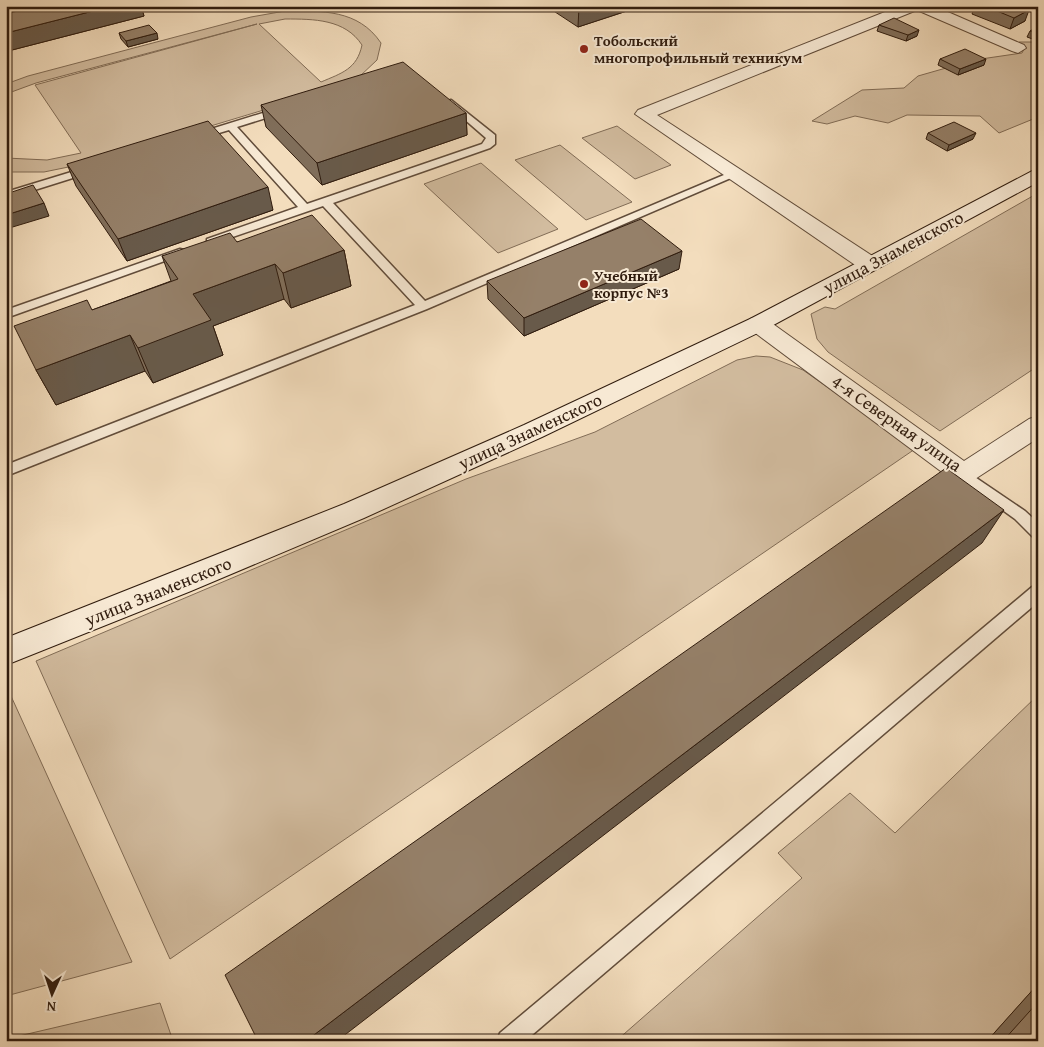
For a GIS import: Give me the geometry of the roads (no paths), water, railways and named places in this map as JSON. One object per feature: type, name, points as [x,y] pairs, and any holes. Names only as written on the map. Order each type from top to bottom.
[{"type":"street","points":[[869,264],[644,114],[914,6]]},
{"type":"street","points":[[920,6],[1018,48]]},
{"type":"street","name":"улица Знаменского","points":[[8,648],[180,583],[362,507],[533,431],[758,324],[1038,174]]},
{"type":"street","name":"4-я Северная улица","points":[[758,324],[963,474],[1038,425]]},
{"type":"lane","points":[[6,314],[486,146],[491,142],[491,137],[440,94]]},
{"type":"lane","points":[[184,140],[296,106]]},
{"type":"lane","points":[[231,126],[306,208]]},
{"type":"lane","points":[[6,196],[100,167]]},
{"type":"lane","points":[[6,471],[423,306],[734,174]]},
{"type":"lane","points":[[325,201],[423,306]]},
{"type":"lane","points":[[963,474],[1020,515],[1038,533]]},
{"type":"lane","points":[[508,1041],[1038,592]]},
{"type":"place","name":"Тобольский многопрофильный техникум","points":[[584,49]]},
{"type":"place","name":"Учебный корпус №3","points":[[584,284]]}]
